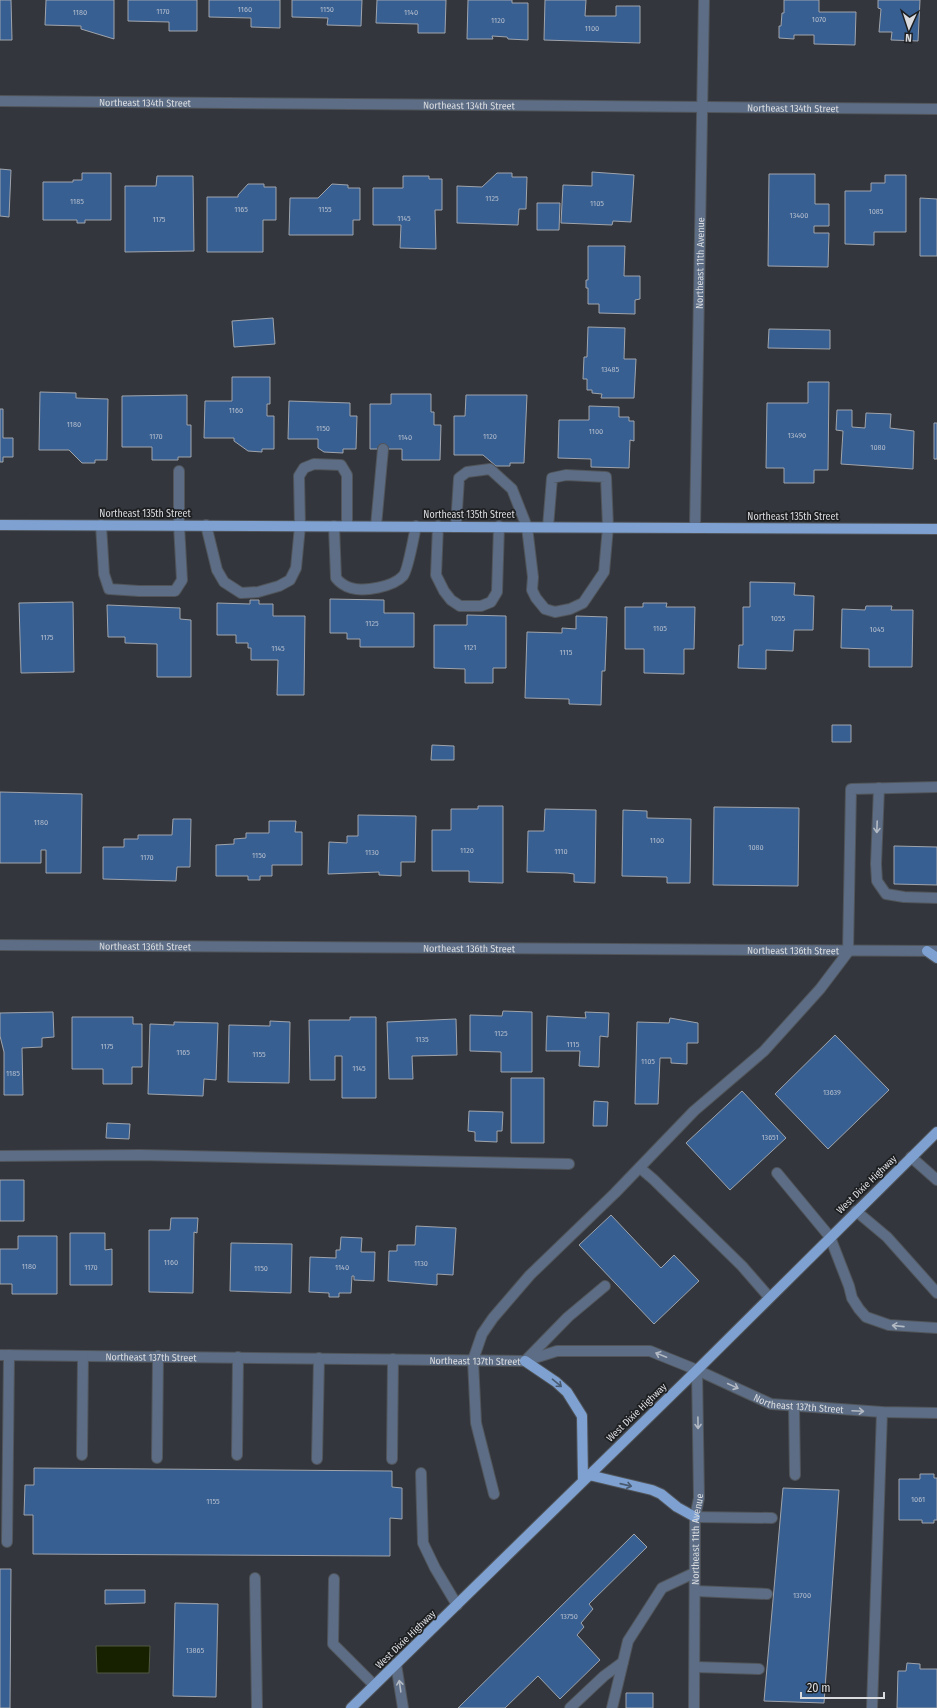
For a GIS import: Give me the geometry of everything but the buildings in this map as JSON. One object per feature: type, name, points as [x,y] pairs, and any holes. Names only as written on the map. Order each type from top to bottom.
[{"type":"main road","name":"Northeast 135th Street","points":[[0,525],[527,526],[937,529]]},
{"type":"main road","points":[[932,951],[937,958]]},
{"type":"main road","name":"West Dixie Highway","points":[[351,1708],[697,1370],[937,1132]]},
{"type":"main road","points":[[525,1361],[556,1382],[567,1392],[582,1416],[586,1478],[652,1490],[661,1494],[677,1507],[694,1517]]},
{"type":"street","name":"Northeast 11th Avenue","points":[[695,527],[704,107],[704,0]]},
{"type":"street","name":"Northeast 134th Street","points":[[0,101],[937,109]]},
{"type":"street","points":[[376,526],[383,449]]},
{"type":"street","points":[[206,526],[217,570],[224,582],[240,593],[258,592],[278,586],[290,580],[296,568],[300,526],[299,476],[304,468],[314,464],[341,465],[347,475],[347,526]]},
{"type":"street","points":[[456,526],[460,478],[467,472],[490,469],[512,489],[527,526],[532,590],[536,598],[546,609],[555,612],[570,609],[583,603],[604,572],[608,527],[606,478],[566,475],[552,478],[548,527]]},
{"type":"street","points":[[101,525],[104,574],[109,589],[175,591],[182,580],[179,525],[179,471]]},
{"type":"street","points":[[334,526],[336,578],[341,584],[350,588],[361,590],[395,582],[404,576],[416,526]]},
{"type":"street","points":[[438,526],[436,575],[444,591],[451,600],[460,606],[481,606],[491,602],[497,592],[499,526]]},
{"type":"street","points":[[494,1494],[476,1423],[474,1360],[482,1334],[493,1318],[530,1275],[640,1168],[694,1111],[764,1051],[820,989],[848,952],[851,789],[937,787]]},
{"type":"street","points":[[879,788],[876,864],[877,881],[886,894],[904,897],[937,898]]},
{"type":"street","name":"Northeast 136th Street","points":[[0,945],[848,952],[932,951]]},
{"type":"street","points":[[0,1156],[140,1155],[569,1164]]},
{"type":"street","points":[[911,1157],[937,1180]]},
{"type":"street","points":[[640,1168],[742,1266],[769,1297]]},
{"type":"street","points":[[776,1173],[830,1237],[849,1286],[852,1298],[866,1317],[889,1325],[937,1328]]},
{"type":"street","points":[[856,1211],[886,1237],[937,1293]]},
{"type":"street","points":[[525,1361],[568,1317],[604,1286]]},
{"type":"street","name":"Northeast 137th Street","points":[[5,1355],[525,1361],[557,1351],[650,1351],[697,1370],[771,1404],[882,1412],[937,1413]]},
{"type":"street","points":[[5,1355],[7,1542]]},
{"type":"street","points":[[82,1455],[83,1356]]},
{"type":"street","points":[[157,1458],[158,1356]]},
{"type":"street","points":[[237,1455],[238,1357]]},
{"type":"street","points":[[317,1459],[319,1358]]},
{"type":"street","points":[[392,1459],[393,1359]]},
{"type":"street","name":"Northeast 11th Avenue","points":[[694,1708],[694,1517],[699,1498],[697,1370]]},
{"type":"street","points":[[794,1406],[795,1475]]},
{"type":"street","points":[[872,1708],[882,1412]]},
{"type":"street","points":[[421,1473],[423,1543],[435,1568],[457,1605]]},
{"type":"street","points":[[694,1517],[772,1518]]},
{"type":"street","points":[[612,1708],[628,1641],[662,1588],[694,1573]]},
{"type":"street","points":[[255,1578],[256,1708]]},
{"type":"street","points":[[334,1579],[333,1644],[374,1685]]},
{"type":"street","points":[[695,1591],[767,1594]]},
{"type":"street","points":[[570,1708],[604,1676],[623,1662]]},
{"type":"street","points":[[396,1664],[403,1708]]},
{"type":"street","points":[[695,1667],[759,1669]]},
{"type":"shaded area","points":[[96,1646],[150,1646],[149,1673],[97,1673]]}]
